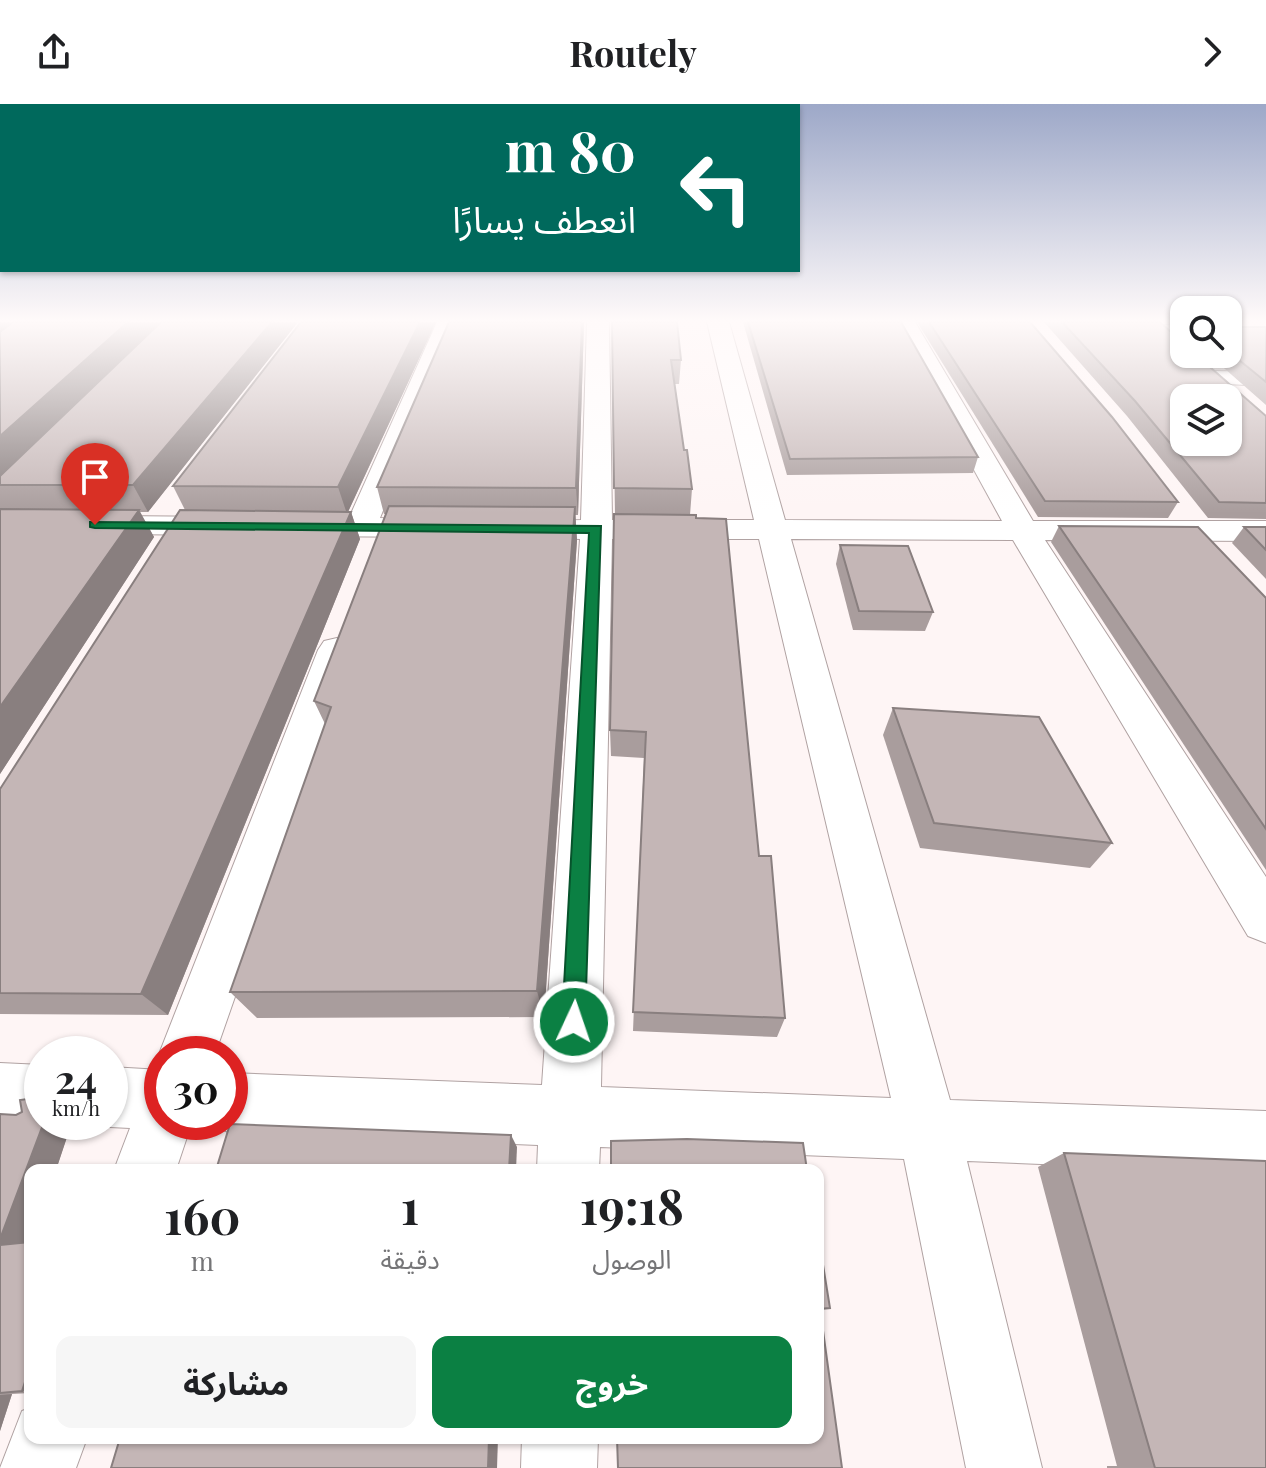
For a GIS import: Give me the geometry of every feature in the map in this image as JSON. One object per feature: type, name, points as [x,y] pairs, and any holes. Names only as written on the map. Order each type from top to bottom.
[{"type":"street","points":[[366,572],[371,528],[424,386]]},
{"type":"street","points":[[568,1142],[596,529],[597,386]]},
{"type":"street","points":[[735,386],[929,1131],[1004,1468]]},
{"type":"street","points":[[940,386],[1023,530],[1266,920]]},
{"type":"street","points":[[1224,386],[1246,405]]},
{"type":"street","points":[[158,565],[172,516]]},
{"type":"street","points":[[0,524],[172,516],[264,526],[371,528],[1023,530],[1189,519],[1266,531]]},
{"type":"street","points":[[1189,519],[1226,562]]},
{"type":"street","points":[[194,1036],[350,616]]},
{"type":"street","points":[[0,1092],[24,1093]]},
{"type":"street","points":[[248,1105],[568,1142],[929,1131],[1266,1142]]},
{"type":"street","points":[[147,1164],[156,1140]]},
{"type":"street","points":[[38,1468],[47,1444]]},
{"type":"street","points":[[559,1468],[560,1444]]},
{"type":"building","points":[[0,386],[57,386],[0,436]]},
{"type":"building","points":[[94,386],[218,386],[133,485],[0,485],[0,476]]},
{"type":"building","points":[[251,386],[388,386],[338,487],[173,486]]},
{"type":"building","points":[[421,386],[580,386],[576,488],[377,487]]},
{"type":"building","points":[[613,386],[675,386],[692,489],[614,488]]},
{"type":"building","points":[[768,386],[937,386],[978,457],[790,459]]},
{"type":"building","points":[[970,386],[1085,386],[1178,502],[1045,501]]},
{"type":"building","points":[[1121,386],[1170,386],[1170,443],[1135,401]]},
{"type":"building","points":[[1242,395],[1266,416],[1266,503],[1219,502],[1181,456],[1242,456]]},
{"type":"building","points":[[389,506],[575,507],[537,991],[230,992],[331,707],[314,701]]},
{"type":"building","points":[[0,509],[139,510],[0,707]]},
{"type":"building","points":[[180,510],[351,512],[141,994],[0,993],[0,789]]},
{"type":"building","points":[[614,514],[696,515],[696,518],[726,519],[759,856],[771,856],[785,1018],[633,1012],[646,732],[610,730]]},
{"type":"building","points":[[1059,526],[1198,527],[1266,598],[1266,829]]},
{"type":"building","points":[[1244,527],[1266,527],[1266,550]]},
{"type":"building","points":[[840,545],[908,546],[933,612],[859,611]]},
{"type":"building","points":[[893,708],[1039,717],[1112,843],[934,823]]},
{"type":"building","points":[[24,1099],[24,1140],[37,1140],[28,1164],[24,1164],[24,1175],[0,1239],[0,1114],[16,1115],[22,1112],[20,1100]]},
{"type":"building","points":[[248,1125],[511,1135],[509,1164],[218,1164],[225,1140],[248,1140]]},
{"type":"building","points":[[687,1139],[803,1143],[806,1164],[611,1164],[611,1141]]},
{"type":"building","points":[[1064,1153],[1266,1161],[1266,1468],[1155,1468]]},
{"type":"building","points":[[24,1243],[24,1385],[22,1391],[0,1393],[0,1245]]},
{"type":"building","points":[[824,1271],[830,1308],[824,1309]]},
{"type":"building","points":[[824,1338],[842,1468],[618,1468],[617,1444],[824,1444]]},
{"type":"building","points":[[118,1444],[489,1444],[488,1468],[111,1468]]},
{"type":"route","points":[[95,525],[596,529],[574,1022]]}]
